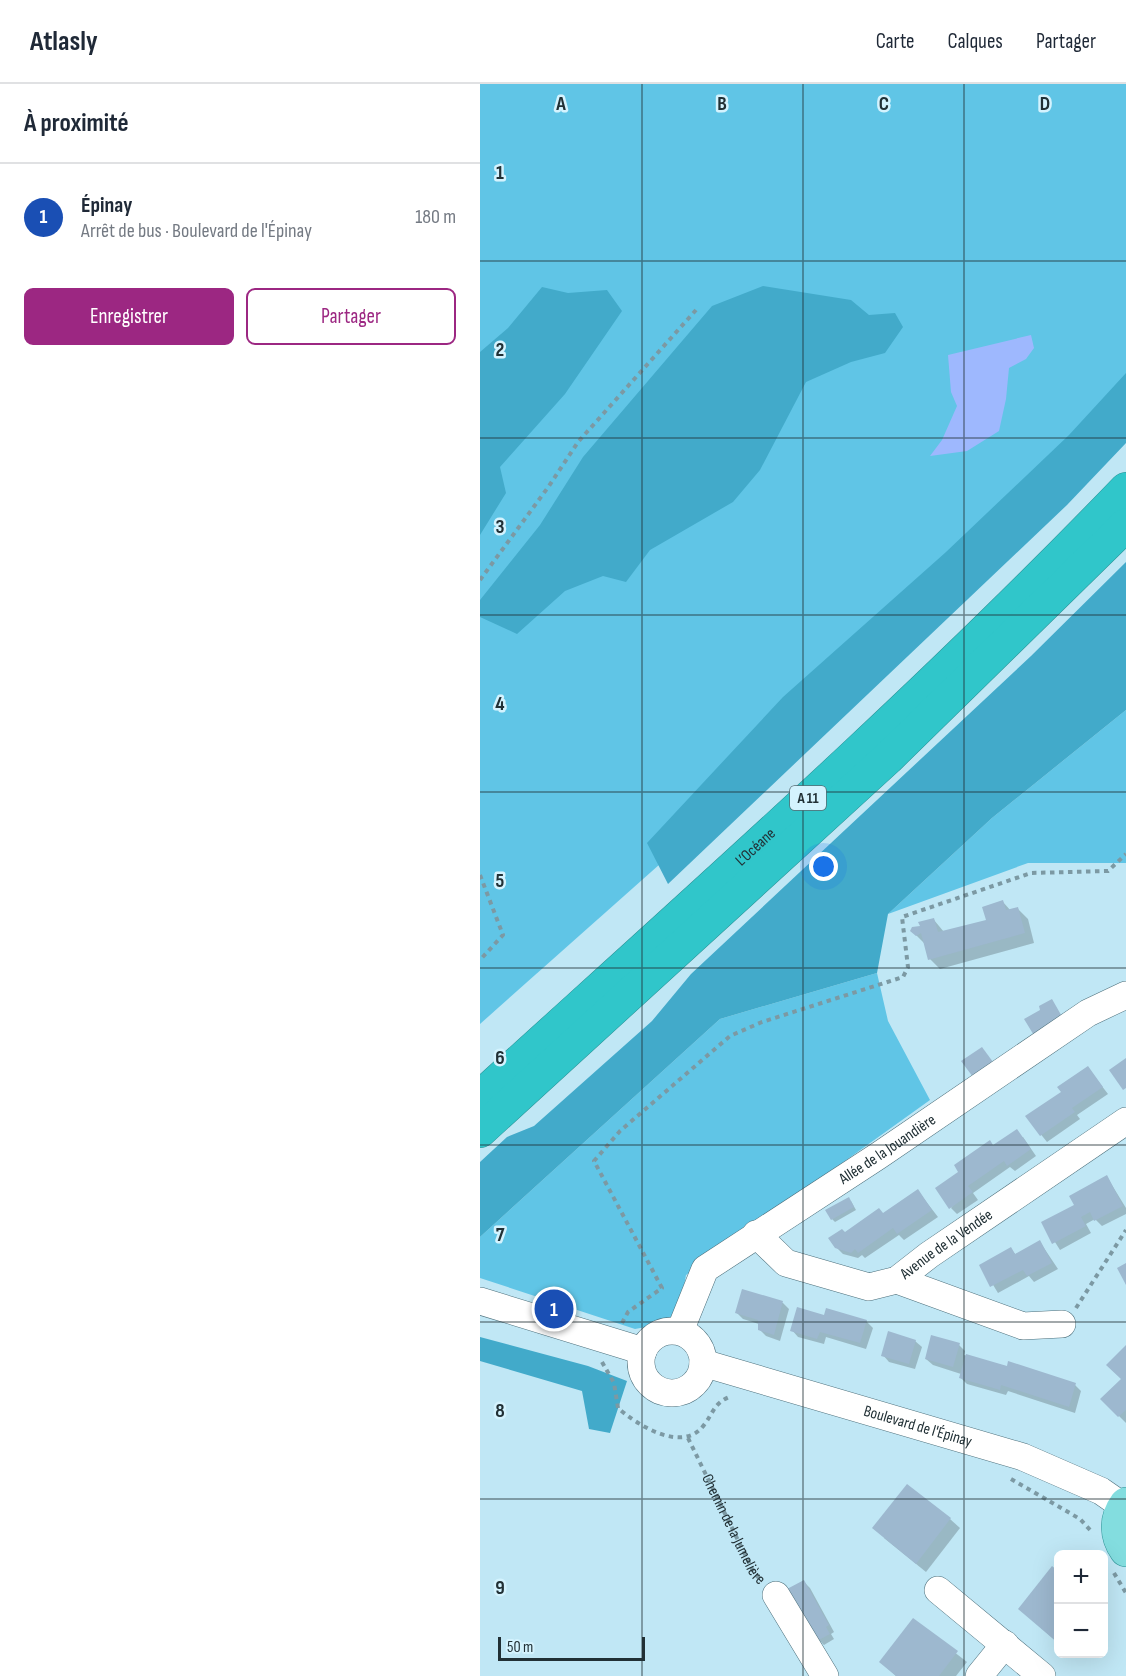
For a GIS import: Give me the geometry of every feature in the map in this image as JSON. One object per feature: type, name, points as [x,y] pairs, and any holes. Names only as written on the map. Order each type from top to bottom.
[{"type":"highway","name":"L’Océane","points":[[480,1097],[890,721],[1031,586],[1126,489]]},
{"type":"highway","name":"L’Océane","points":[[480,1131],[888,758],[1126,525]]},
{"type":"main road","points":[[1119,1560],[1118,1530],[1125,1506]]},
{"type":"street","name":"Allée de la Jouandière","points":[[680,1331],[705,1269],[878,1156],[1088,1013],[1126,995]]},
{"type":"street","name":"Avenue de la Vendée","points":[[756,1234],[786,1263],[869,1287],[897,1280],[929,1255],[1126,1121]]},
{"type":"street","points":[[897,1280],[1023,1326],[1062,1324]]},
{"type":"street","points":[[480,1301],[608,1351],[643,1351]]},
{"type":"street","points":[[680,1331],[697,1343],[703,1363],[695,1383],[676,1393],[666,1392],[648,1381],[641,1361],[643,1351],[647,1343],[662,1332],[680,1331]]},
{"type":"street","name":"Boulevard de l'Épinay","points":[[703,1363],[1013,1454],[1068,1475],[1125,1506]]},
{"type":"street","points":[[938,1590],[1042,1676]]},
{"type":"street","name":"Chemin de la Jumelière","points":[[776,1595],[825,1676]]},
{"type":"street","points":[[979,1676],[1005,1644]]},
{"type":"path","points":[[480,580],[549,486],[578,442],[696,310]]},
{"type":"path","points":[[741,1395],[720,1401],[712,1408],[705,1424],[688,1438],[656,1432],[618,1408],[608,1351],[628,1312],[662,1288],[594,1161],[620,1131],[730,1036],[762,1022],[903,977],[908,967],[902,917],[1031,873],[1108,871],[1126,854]]},
{"type":"path","points":[[480,875],[503,935],[480,960]]},
{"type":"path","points":[[1062,1324],[1086,1295],[1126,1230]]},
{"type":"path","name":"Chemin de la Jumelière","points":[[688,1438],[754,1573],[776,1595]]},
{"type":"path","points":[[1008,1478],[1080,1519],[1096,1539]]},
{"type":"path","points":[[1119,1560],[1126,1593]]},
{"type":"shaded area","points":[[480,84],[1126,84],[1126,415],[749,785],[480,1024]]},
{"type":"shaded area","points":[[763,286],[851,300],[869,315],[895,313],[903,327],[885,353],[851,362],[806,382],[760,470],[733,502],[650,550],[626,582],[603,576],[565,591],[517,634],[480,617],[480,600],[540,525],[583,457],[712,306]]},
{"type":"shaded area","points":[[542,287],[568,293],[607,290],[622,311],[565,394],[500,467],[506,493],[480,535],[480,352],[508,328]]},
{"type":"shaded area","points":[[1031,335],[1034,348],[1026,359],[1009,368],[1006,399],[999,431],[967,451],[930,456],[942,440],[957,406],[951,392],[948,355]]},
{"type":"shaded area","points":[[1126,373],[1126,443],[1067,505],[668,884],[647,843],[783,697],[946,552],[1069,435]]},
{"type":"shaded area","points":[[1126,562],[1126,710],[992,818],[888,914],[877,973],[720,1019],[480,1237],[480,1162],[507,1137],[534,1126],[652,1021],[691,974],[1031,656]]},
{"type":"shaded area","points":[[1126,710],[1126,863],[1028,863],[888,914],[992,818]]},
{"type":"shaded area","points":[[877,973],[888,1021],[930,1100],[686,1275],[678,1321],[635,1329],[480,1278],[480,1237],[720,1019]]},
{"type":"shaded area","points":[[480,1337],[588,1366],[627,1381],[610,1433],[589,1429],[582,1391],[480,1361]]},
{"type":"building","points":[[1003,900],[1006,910],[1018,907],[1025,933],[928,960],[921,933],[916,936],[910,931],[912,927],[920,926],[918,922],[934,918],[938,932],[986,920],[982,907]]},
{"type":"building","points":[[1052,999],[1064,1020],[1035,1037],[1024,1019],[1040,1010],[1039,1006]]},
{"type":"building","points":[[982,1047],[993,1062],[973,1077],[961,1061]]},
{"type":"building","points":[[1126,1058],[1126,1088],[1123,1090],[1109,1070]]},
{"type":"building","points":[[1088,1066],[1103,1087],[1072,1108],[1075,1112],[1040,1136],[1025,1116],[1061,1092],[1057,1087]]},
{"type":"building","points":[[1017,1129],[1031,1149],[1007,1166],[1004,1161],[968,1186],[973,1192],[949,1209],[935,1188],[958,1172],[954,1165],[990,1140],[993,1145]]},
{"type":"building","points":[[1107,1175],[1123,1206],[1094,1221],[1090,1212],[1081,1217],[1086,1226],[1052,1244],[1041,1222],[1074,1205],[1069,1196]]},
{"type":"building","points":[[918,1189],[932,1210],[897,1234],[893,1228],[858,1253],[855,1249],[851,1253],[835,1248],[828,1238],[842,1229],[845,1232],[879,1208],[883,1213]]},
{"type":"building","points":[[849,1197],[854,1207],[831,1220],[825,1210]]},
{"type":"building","points":[[1040,1240],[1052,1263],[1027,1276],[1023,1270],[990,1287],[979,1265],[1011,1247],[1015,1254]]},
{"type":"building","points":[[1126,1263],[1126,1285],[1117,1268]]},
{"type":"building","points":[[742,1289],[783,1301],[774,1335],[758,1330],[758,1320],[735,1313]]},
{"type":"building","points":[[797,1307],[824,1315],[826,1308],[867,1320],[860,1343],[820,1332],[817,1339],[790,1331]]},
{"type":"building","points":[[888,1331],[916,1340],[909,1364],[881,1356]]},
{"type":"building","points":[[931,1335],[960,1343],[953,1367],[925,1359]]},
{"type":"building","points":[[1126,1345],[1126,1410],[1118,1417],[1100,1399],[1121,1379],[1106,1365]]},
{"type":"building","points":[[966,1354],[1007,1366],[1008,1361],[1076,1383],[1069,1407],[1001,1385],[1000,1390],[959,1378]]},
{"type":"building","points":[[907,1484],[951,1518],[916,1564],[872,1528]]},
{"type":"building","points":[[1052,1566],[1054,1568],[1054,1640],[1018,1609]]},
{"type":"building","points":[[804,1580],[829,1625],[826,1627],[830,1634],[817,1641],[787,1589]]},
{"type":"building","points":[[913,1618],[958,1651],[939,1676],[896,1676],[879,1662]]},
{"type":"place","name":"Épinay","points":[[554,1309]]}]
